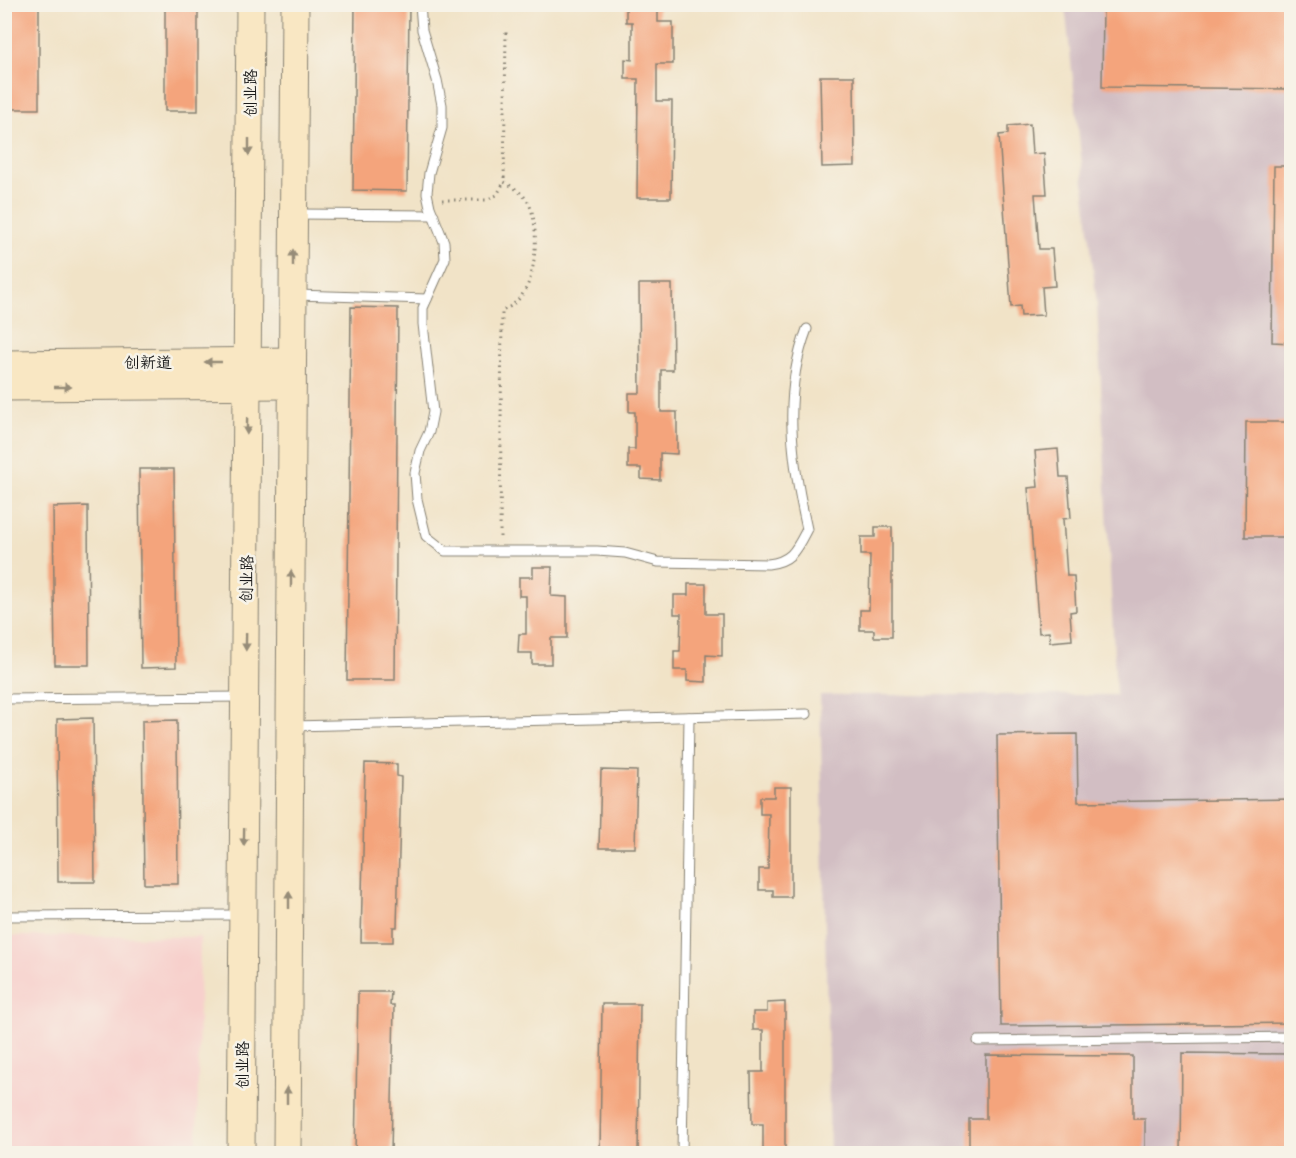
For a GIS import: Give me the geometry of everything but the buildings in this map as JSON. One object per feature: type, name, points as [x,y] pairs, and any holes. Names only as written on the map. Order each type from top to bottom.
[{"type":"main road","name":"创业路","points":[[241,1154],[250,4]]},
{"type":"main road","points":[[287,1154],[295,4]]},
{"type":"main road","name":"创新道","points":[[4,364],[248,374]]},
{"type":"main road","name":"创新道","points":[[4,387],[292,373]]},
{"type":"lane","points":[[420,4],[422,30],[442,105],[442,128],[429,173],[428,199],[444,242],[445,259],[423,308],[434,412],[415,473],[417,500],[426,536],[445,551],[597,551],[625,553],[658,562],[768,564],[782,562],[794,553],[807,529],[794,467],[791,427],[797,354],[807,329]]},
{"type":"lane","points":[[294,214],[434,215]]},
{"type":"lane","points":[[293,295],[427,299]]},
{"type":"lane","points":[[4,699],[245,697]]},
{"type":"lane","points":[[290,726],[807,714]]},
{"type":"lane","points":[[682,1154],[689,717]]},
{"type":"lane","points":[[4,916],[243,915]]},
{"type":"lane","points":[[978,1041],[1292,1036]]},
{"type":"path","points":[[428,199],[486,200],[497,195],[504,182],[506,32]]},
{"type":"path","points":[[500,551],[502,311],[515,304],[526,288],[533,268],[534,242],[534,220],[527,200],[514,186],[504,182]]},
{"type":"shaded area","points":[[1065,5],[1291,5],[1291,1153],[830,1153],[820,695],[1116,695],[1097,305]]},
{"type":"shaded area","points":[[5,936],[200,937],[197,1153],[5,1153]]}]
